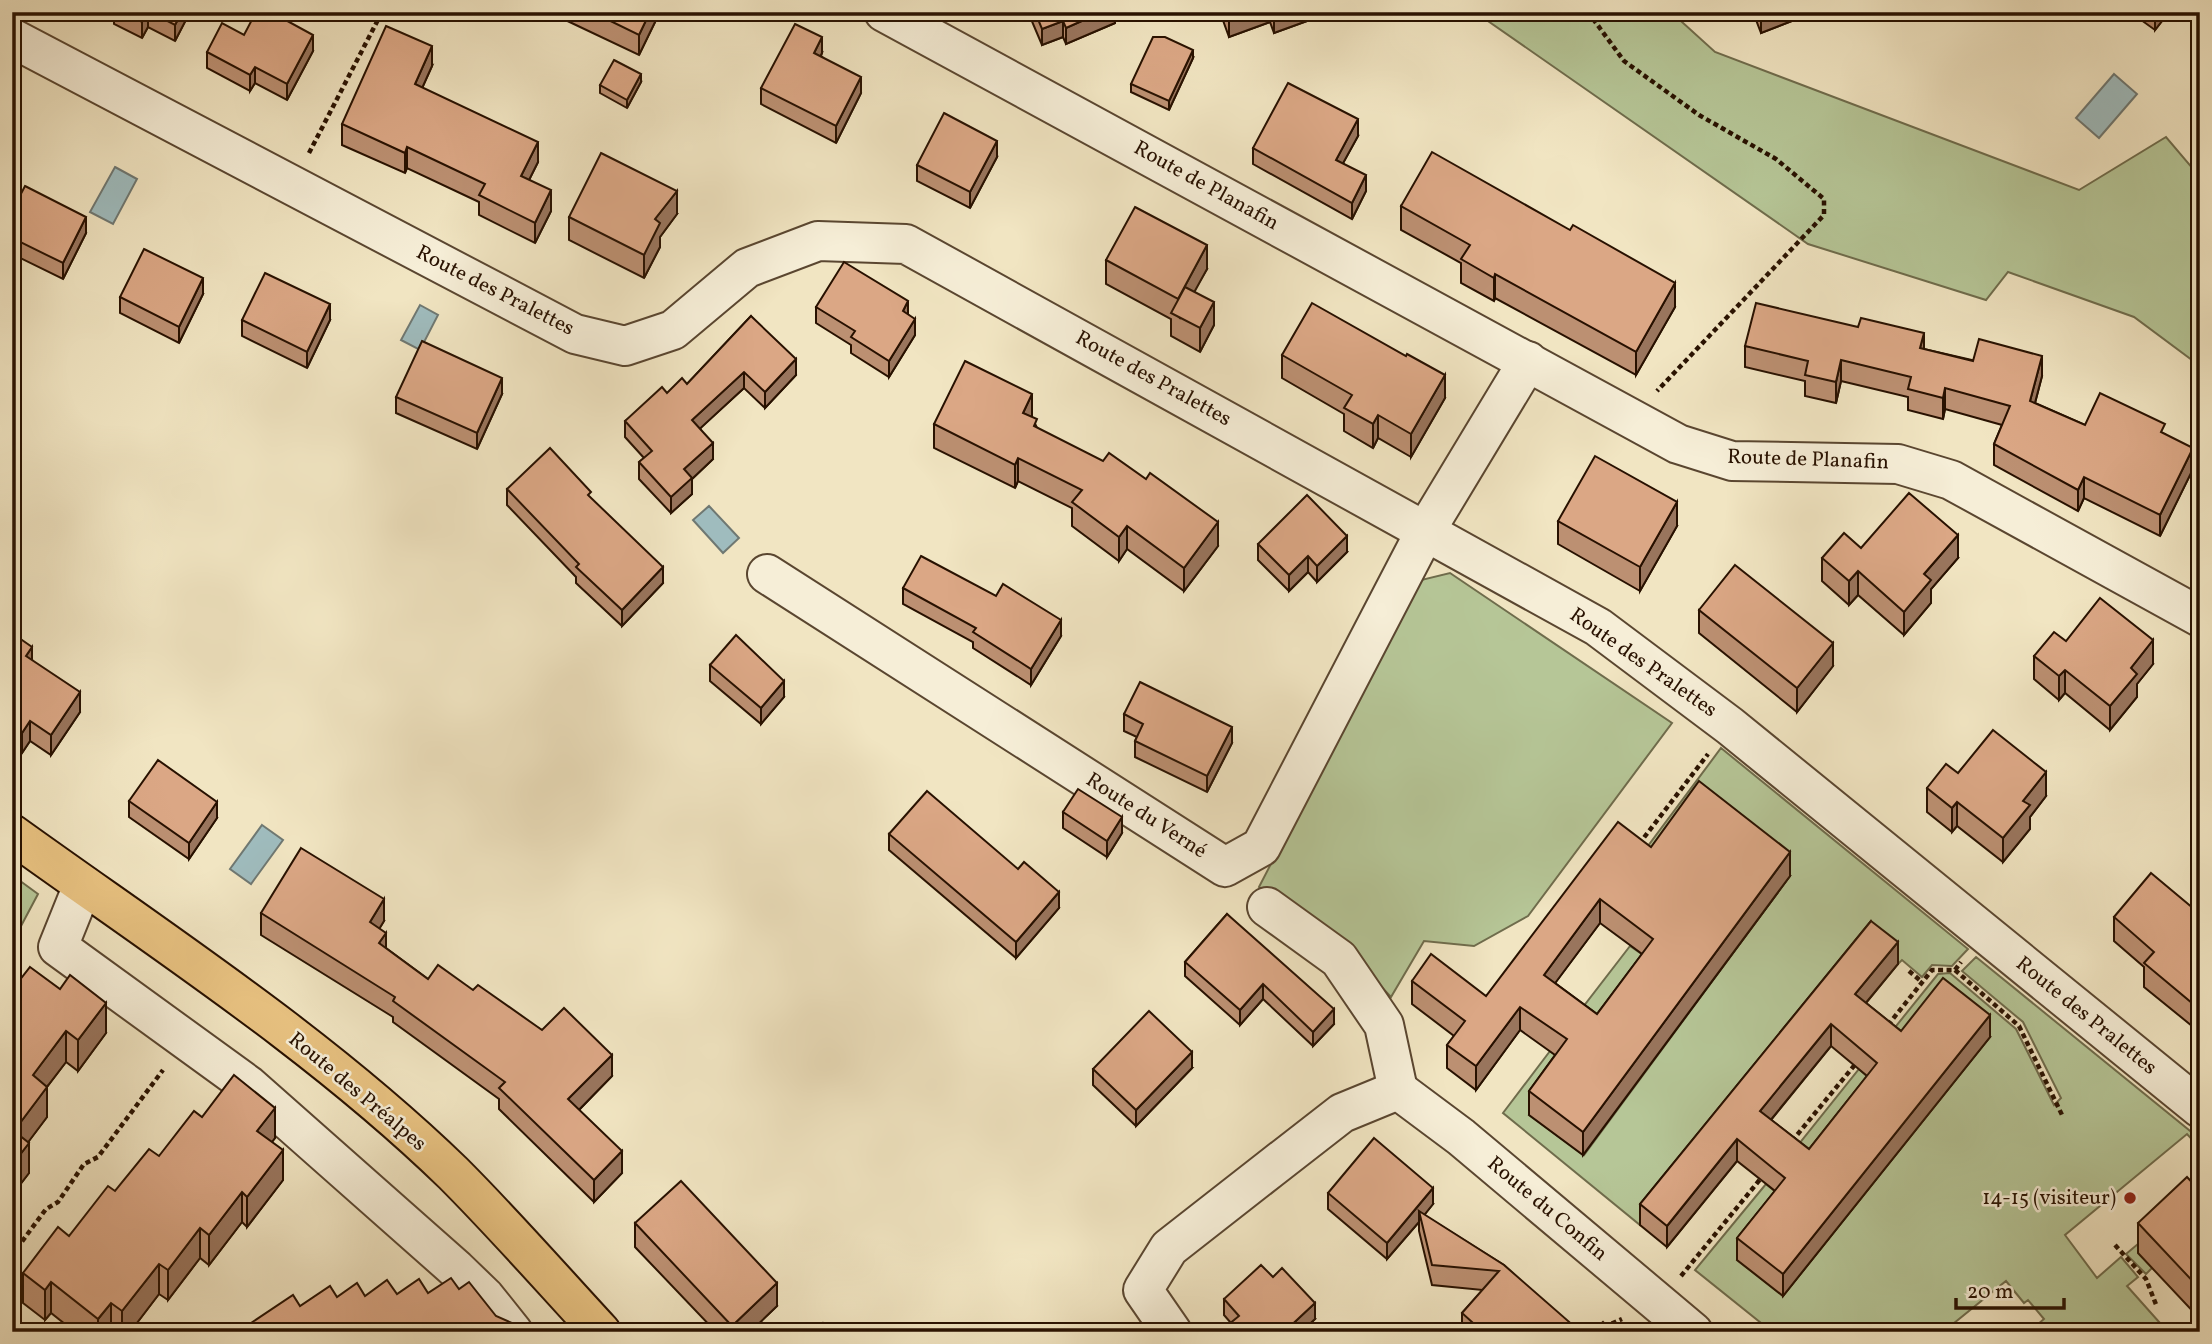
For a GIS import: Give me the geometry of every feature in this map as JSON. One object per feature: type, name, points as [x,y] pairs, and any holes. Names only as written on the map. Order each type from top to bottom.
[{"type":"main road","name":"Route des Préalpes","points":[[12,834],[269,1019],[363,1094],[452,1173],[601,1332]]},
{"type":"street","name":"Route de Planafin","points":[[884,12],[1678,444],[1732,461],[1898,464],[1951,480],[2200,617]]},
{"type":"street","name":"Route des Pralettes","points":[[12,38],[575,334],[625,346],[673,330],[747,268],[818,241],[906,244],[1598,627],[1730,726],[2200,1108]]},
{"type":"street","points":[[1426,530],[1528,361]]},
{"type":"street","name":"Route du Verné","points":[[766,574],[1225,867],[1261,847],[1426,530]]},
{"type":"street","points":[[83,885],[58,947],[248,1085],[456,1269],[485,1297],[513,1332]]},
{"type":"street","points":[[1172,1332],[1143,1290],[1169,1248],[1342,1113],[1398,1090],[1384,1025],[1339,959],[1267,906]]},
{"type":"street","name":"Route du Confin","points":[[1398,1090],[1441,1121],[1693,1332]]},
{"type":"path","points":[[293,185],[382,12]]},
{"type":"path","points":[[1588,12],[1625,61],[1699,115],[1776,159],[1824,199],[1824,215],[1631,418]]},
{"type":"path","points":[[1645,855],[1636,848],[1730,726]]},
{"type":"path","points":[[1955,970],[1985,935]]},
{"type":"path","points":[[1879,1035],[1932,970],[1955,970],[2019,1026],[2063,1117]]},
{"type":"path","points":[[1909,971],[1922,982]]},
{"type":"path","points":[[1783,1152],[1861,1056]]},
{"type":"path","points":[[12,1255],[46,1209],[58,1202],[84,1164],[98,1157],[159,1076]]},
{"type":"path","points":[[1659,1302],[1766,1173]]},
{"type":"path","points":[[2115,1245],[2146,1279],[2157,1307]]},
{"type":"path","points":[[2014,1326],[2019,1332]]},
{"type":"path","points":[[227,1330],[256,1331]]},
{"type":"green space","points":[[1475,12],[1671,12],[1715,52],[2079,190],[2166,137],[2200,177],[2200,366],[2134,317],[2008,272],[1986,300],[1808,244]]},
{"type":"green space","points":[[1450,573],[1672,723],[1528,916],[1474,946],[1424,941],[1391,997],[1356,960],[1259,887],[1417,581]]},
{"type":"green space","points":[[1721,748],[1968,949],[1952,966],[1932,965],[1922,977],[1902,960],[1898,964],[1871,943],[1640,1225],[1503,1113],[1550,1051],[1573,1067],[1529,1115],[1584,1155],[1790,876],[1653,851],[1648,846]]},
{"type":"green space","points":[[12,875],[38,894],[12,943]]},
{"type":"green space","points":[[1630,946],[1653,962],[1597,1037],[1573,1020]]},
{"type":"green space","points":[[1976,957],[2200,1139],[2200,1148],[2187,1134],[2065,1235],[2097,1278],[2121,1257],[2138,1277],[2127,1286],[2168,1332],[2029,1332],[2044,1319],[2028,1300],[2024,1303],[2006,1281],[1943,1332],[1755,1332],[1761,1323],[1695,1270],[1766,1184],[1785,1200],[1737,1260],[1783,1296],[1901,1053],[1884,1041],[1938,974],[1950,973],[2016,1029],[2054,1105],[2061,1098],[2023,1022],[1962,971]]},
{"type":"green space","points":[[1859,1069],[1877,1085],[1809,1171],[1791,1154]]},
{"type":"green space","points":[[2163,1223],[2152,1268],[2146,1274],[2126,1254]]},
{"type":"water","points":[[2114,74],[2137,94],[2099,138],[2076,118]]},
{"type":"water","points":[[115,167],[137,179],[113,224],[90,212]]},
{"type":"water","points":[[420,305],[438,315],[420,350],[401,340]]},
{"type":"water","points":[[709,506],[739,538],[723,553],[693,520]]},
{"type":"water","points":[[262,825],[283,840],[251,884],[230,869]]},
{"type":"building","points":[[122,12],[147,12],[142,22]]},
{"type":"building","points":[[150,12],[182,12],[175,25]]},
{"type":"building","points":[[256,12],[271,12],[313,35],[287,84],[255,67],[250,75],[207,52],[222,23],[244,35]]},
{"type":"building","points":[[592,12],[650,12],[639,35]]},
{"type":"building","points":[[1035,12],[1102,12],[1066,28],[1063,21],[1042,29]]},
{"type":"building","points":[[1226,12],[1252,12],[1229,21]]},
{"type":"building","points":[[1272,12],[1288,12],[1274,17]]},
{"type":"building","points":[[795,24],[822,37],[814,53],[861,77],[836,126],[761,88]]},
{"type":"building","points":[[386,26],[432,46],[415,84],[538,142],[521,176],[551,190],[535,223],[479,195],[485,184],[407,147],[405,153],[342,124]]},
{"type":"building","points":[[1153,37],[1165,37],[1193,50],[1169,101],[1131,84]]},
{"type":"building","points":[[614,60],[641,74],[627,100],[600,85]]},
{"type":"building","points":[[1288,83],[1358,119],[1336,160],[1366,175],[1352,203],[1253,148]]},
{"type":"building","points":[[944,113],[997,141],[970,192],[917,165]]},
{"type":"building","points":[[1432,152],[1570,230],[1573,225],[1675,283],[1636,352],[1495,274],[1494,278],[1461,259],[1470,245],[1401,206]]},
{"type":"building","points":[[601,153],[677,191],[655,219],[660,223],[644,255],[569,217]]},
{"type":"building","points":[[25,186],[86,217],[63,263],[12,238],[12,211]]},
{"type":"building","points":[[1135,207],[1207,245],[1178,299],[1106,260]]},
{"type":"building","points":[[144,249],[203,278],[179,327],[120,297]]},
{"type":"building","points":[[844,262],[908,301],[903,311],[915,319],[889,361],[851,337],[855,331],[816,307]]},
{"type":"building","points":[[265,273],[330,304],[307,352],[242,320]]},
{"type":"building","points":[[1185,287],[1214,302],[1200,328],[1171,313]]},
{"type":"building","points":[[1312,303],[1445,375],[1411,434],[1378,415],[1373,424],[1344,408],[1352,395],[1282,355]]},
{"type":"building","points":[[1756,303],[1858,327],[1861,318],[1924,333],[1920,348],[1973,361],[1979,339],[2042,356],[2030,401],[2085,425],[2100,393],[2165,424],[2161,432],[2193,448],[2160,515],[2084,477],[2078,490],[1994,444],[2010,406],[1945,388],[1943,398],[1908,389],[1911,377],[1841,360],[1836,382],[1805,375],[1808,361],[1745,346]]},
{"type":"building","points":[[751,316],[796,359],[765,392],[744,372],[692,420],[713,443],[684,469],[692,478],[671,497],[639,462],[652,451],[625,421],[662,387],[667,393],[682,378],[687,384]]},
{"type":"building","points":[[422,341],[502,378],[477,433],[396,397]]},
{"type":"building","points":[[965,361],[1032,394],[1023,413],[1037,419],[1034,426],[1103,461],[1109,453],[1146,479],[1150,473],[1218,522],[1184,568],[1127,526],[1119,537],[1072,502],[1082,490],[1018,458],[1015,465],[934,424]]},
{"type":"building","points":[[550,448],[591,492],[588,495],[663,567],[622,610],[576,567],[579,564],[507,489]]},
{"type":"building","points":[[1595,456],[1677,502],[1640,567],[1558,521]]},
{"type":"building","points":[[1909,493],[1958,535],[1924,574],[1931,580],[1904,612],[1858,571],[1849,581],[1822,558],[1844,533],[1861,548]]},
{"type":"building","points":[[1307,495],[1347,536],[1317,566],[1308,556],[1289,575],[1258,544]]},
{"type":"building","points":[[921,556],[996,596],[1003,584],[1061,620],[1031,669],[973,632],[976,628],[903,588]]},
{"type":"building","points":[[1735,565],[1833,643],[1797,688],[1699,610]]},
{"type":"building","points":[[2100,598],[2153,640],[2131,668],[2137,674],[2110,706],[2065,670],[2059,676],[2034,656],[2054,632],[2066,641]]},
{"type":"building","points":[[12,633],[32,647],[26,656],[80,692],[51,735],[30,721],[22,733],[12,726]]},
{"type":"building","points":[[736,635],[784,681],[761,708],[710,665]]},
{"type":"building","points":[[1140,682],[1232,727],[1207,776],[1135,741],[1143,724],[1124,714]]},
{"type":"building","points":[[1993,730],[2046,772],[2023,801],[2030,805],[2003,838],[1957,802],[1952,808],[1927,788],[1946,764],[1958,773]]},
{"type":"building","points":[[158,760],[217,802],[189,843],[129,801]]},
{"type":"building","points":[[1699,781],[1790,852],[1583,1132],[1529,1091],[1567,1039],[1520,1007],[1476,1066],[1447,1045],[1465,1021],[1412,981],[1431,954],[1486,996],[1618,822],[1651,847]],"holes":[[[1600,899],[1653,939],[1597,1014],[1544,975]]]},
{"type":"building","points":[[1078,789],[1122,817],[1107,841],[1063,812]]},
{"type":"building","points":[[927,791],[1018,869],[1024,862],[1059,892],[1016,942],[889,834]]},
{"type":"building","points":[[301,848],[384,899],[370,922],[386,933],[379,943],[428,979],[438,965],[473,990],[478,985],[542,1030],[564,1008],[612,1055],[568,1099],[622,1151],[594,1180],[499,1088],[505,1082],[393,1001],[395,997],[261,913]]},
{"type":"building","points":[[2151,873],[2200,914],[2200,994],[2192,1003],[2144,963],[2154,952],[2114,917]]},
{"type":"building","points":[[1227,914],[1334,1009],[1313,1032],[1263,984],[1240,1010],[1185,962]]},
{"type":"building","points":[[1871,921],[1898,942],[1855,994],[1901,1031],[1943,978],[1990,1015],[1783,1274],[1737,1238],[1785,1178],[1737,1139],[1667,1226],[1640,1204]],"holes":[[[1831,1024],[1877,1063],[1809,1149],[1760,1111]]]},
{"type":"building","points":[[30,967],[60,989],[70,975],[106,1003],[78,1040],[66,1031],[33,1075],[47,1087],[14,1131],[29,1143],[12,1165],[12,990]]},
{"type":"building","points":[[1149,1011],[1192,1052],[1136,1110],[1093,1069]]},
{"type":"building","points":[[234,1075],[275,1108],[257,1131],[283,1150],[247,1197],[242,1192],[209,1235],[200,1228],[168,1270],[159,1264],[122,1311],[111,1303],[98,1319],[51,1282],[45,1290],[23,1273],[58,1227],[69,1236],[108,1186],[115,1191],[149,1149],[159,1156],[194,1111],[202,1117]]},
{"type":"building","points":[[1374,1138],[1433,1188],[1387,1243],[1328,1193]]},
{"type":"building","points":[[2187,1177],[2200,1191],[2200,1289],[2138,1223]]},
{"type":"building","points":[[681,1181],[777,1283],[732,1326],[635,1223]]},
{"type":"building","points":[[1419,1211],[1504,1265],[1575,1327],[1571,1332],[1483,1332],[1462,1313],[1499,1271],[1432,1265]]},
{"type":"building","points":[[1261,1265],[1273,1277],[1282,1268],[1315,1303],[1284,1332],[1234,1332],[1228,1325],[1239,1316],[1224,1299]]},
{"type":"building","points":[[451,1278],[459,1289],[469,1282],[496,1316],[512,1323],[518,1332],[252,1332],[248,1325],[293,1295],[300,1306],[330,1286],[337,1297],[357,1283],[365,1296],[387,1280],[397,1294],[419,1279],[428,1293]]},
{"type":"building","points":[[1603,1322],[1613,1332],[1592,1332]]},
{"type":"building","points":[[823,1323],[832,1332],[815,1332]]},
{"type":"building","points":[[2017,1324],[2024,1332],[2009,1332]]},
{"type":"building","points":[[1064,1326],[1069,1332],[1058,1332]]},
{"type":"place","name":"14-15 (visiteur)","points":[[2130,1198]]}]
